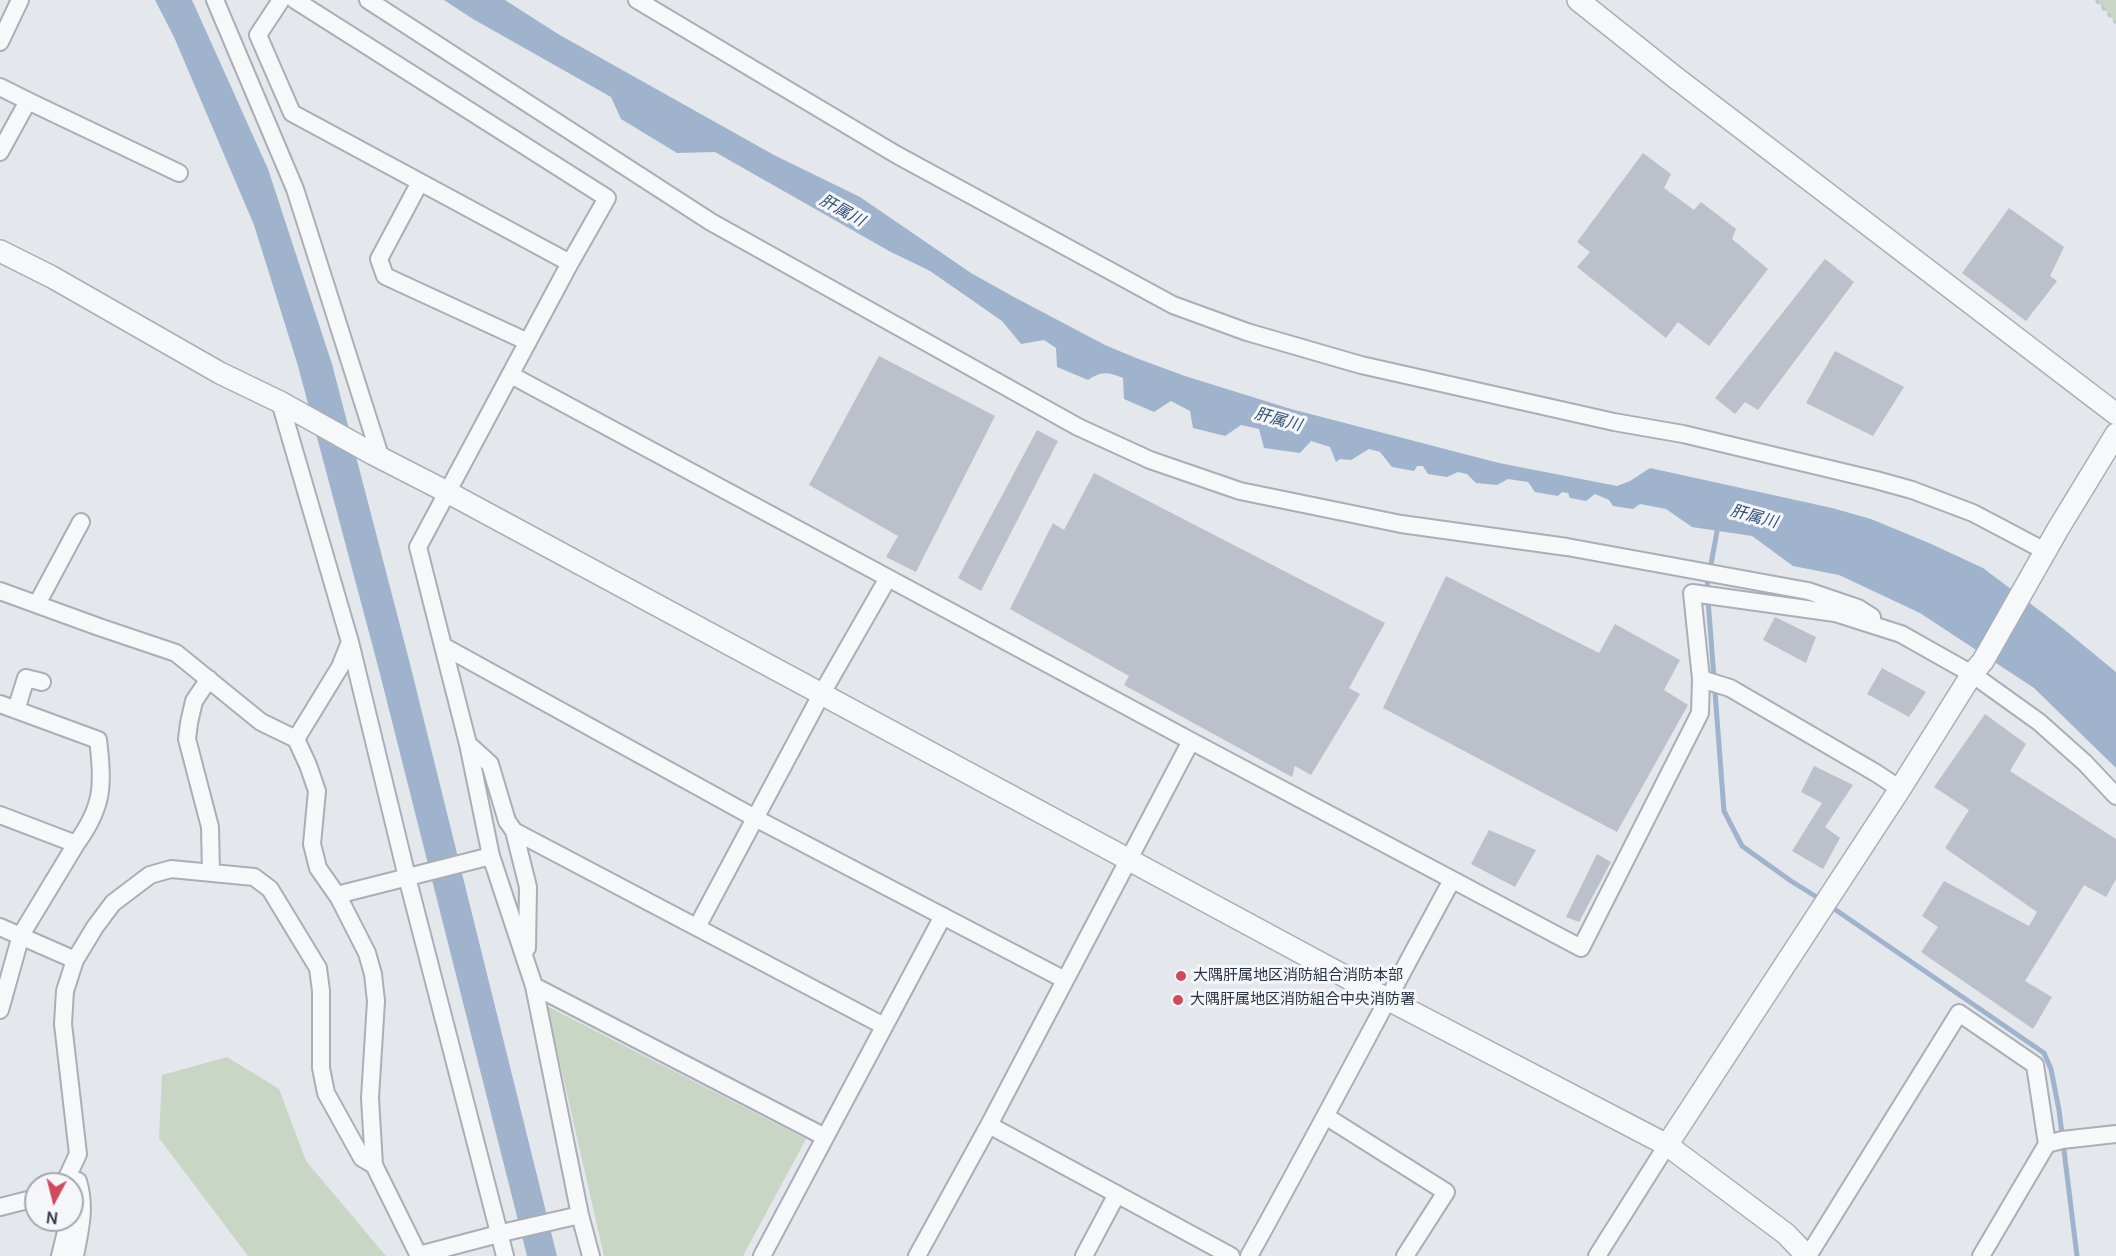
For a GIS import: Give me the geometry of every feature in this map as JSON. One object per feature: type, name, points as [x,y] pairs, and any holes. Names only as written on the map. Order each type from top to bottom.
[{"type":"street","points":[[0,42],[20,0]]},
{"type":"street","points":[[215,0],[295,189],[377,457]]},
{"type":"street","points":[[281,0],[258,35],[292,113],[570,263]]},
{"type":"street","points":[[295,0],[607,198],[418,547],[468,744],[490,856],[534,986],[580,1215],[591,1256]]},
{"type":"street","points":[[368,0],[711,222],[1078,427],[1150,460],[1240,491],[1401,524],[1568,547],[1808,591],[1858,608],[1901,634]]},
{"type":"street","points":[[637,0],[908,160],[1173,305],[1247,332],[1360,364],[1614,422],[1683,434],[1912,490],[1973,513],[2042,556]]},
{"type":"street","points":[[1578,0],[2116,414]]},
{"type":"street","points":[[0,87],[179,173]]},
{"type":"street","points":[[0,152],[28,101]]},
{"type":"street","points":[[420,182],[379,259],[385,276],[528,342]]},
{"type":"street","points":[[0,251],[52,277],[220,373],[280,402],[377,457],[449,493],[1387,999],[1667,1145],[1786,1234],[1807,1256],[1959,1013],[2035,1065],[2047,1144],[1981,1256]]},
{"type":"street","points":[[511,375],[1581,948],[1700,712],[1705,680],[1692,593],[1835,613],[1901,634],[1977,668],[2085,763],[2116,796]]},
{"type":"street","points":[[280,402],[350,642],[412,875],[502,1233],[505,1256]]},
{"type":"street","points":[[1597,1256],[1977,668],[2116,434]]},
{"type":"street","points":[[37,604],[81,522]]},
{"type":"street","points":[[697,927],[821,695],[888,578]]},
{"type":"street","points":[[0,591],[176,652],[261,722],[296,739],[317,791],[312,844],[318,868],[337,895],[367,954],[373,974],[376,1001],[370,1098],[374,1165],[419,1256],[502,1233],[580,1215]]},
{"type":"street","points":[[296,739],[340,667],[350,642]]},
{"type":"street","points":[[443,646],[755,818],[1065,980]]},
{"type":"street","points":[[0,1010],[21,935],[76,844],[91,824],[99,800],[102,771],[98,740],[8,707],[26,678],[42,682]]},
{"type":"street","points":[[209,679],[194,701],[187,739],[210,827],[211,873]]},
{"type":"street","points":[[1705,680],[1727,687],[1876,772],[1900,789]]},
{"type":"street","points":[[917,1256],[989,1125],[1191,741]]},
{"type":"street","points":[[468,744],[490,764],[507,821],[514,831],[528,887],[526,961]]},
{"type":"street","points":[[0,815],[76,844]]},
{"type":"street","points":[[514,831],[884,1026]]},
{"type":"street","points":[[337,895],[490,856]]},
{"type":"street","points":[[71,1172],[78,1154],[63,1024],[65,991],[75,960],[113,903],[150,875],[171,869],[254,877],[270,889],[318,968],[321,991],[321,1068],[326,1093],[362,1158],[374,1165]]},
{"type":"street","points":[[1249,1256],[1327,1117],[1387,999],[1452,880]]},
{"type":"street","points":[[762,1256],[943,916]]},
{"type":"street","points":[[0,927],[75,960]]},
{"type":"street","points":[[534,986],[825,1137]]},
{"type":"street","points":[[1327,1117],[1446,1192],[1405,1256]]},
{"type":"street","points":[[989,1125],[1231,1256]]},
{"type":"street","points":[[2047,1144],[2062,1140],[2116,1134]]},
{"type":"street","points":[[1084,1256],[1117,1194]]},
{"type":"street","points":[[0,1207],[24,1201]]},
{"type":"street","points":[[60,1256],[66,1232]]},
{"type":"street","points":[[75,1256],[79,1232]]},
{"type":"path","points":[[2096,0],[2116,23]]},
{"type":"green space","points":[[2096,0],[2116,0],[2116,23]]},
{"type":"green space","points":[[547,1006],[806,1139],[743,1256],[604,1256]]},
{"type":"green space","points":[[227,1057],[279,1089],[306,1161],[386,1256],[248,1256],[159,1138],[162,1075]]},
{"type":"water","points":[[155,0],[192,0],[268,169],[332,364],[410,664],[557,1256],[527,1256],[379,670],[298,366],[254,225],[174,37]]},
{"type":"water","name":"肝属川","points":[[444,0],[505,0],[558,34],[774,155],[860,197],[971,273],[1014,297],[1105,345],[1185,376],[1291,409],[1499,463],[1617,486],[1630,481],[1650,468],[1832,508],[1871,519],[1929,543],[1983,568],[2116,672],[2116,768],[2034,688],[1920,613],[1839,575],[1793,566],[1752,536],[1692,527],[1666,509],[1640,504],[1633,509],[1613,506],[1609,500],[1595,494],[1586,501],[1570,498],[1568,493],[1562,492],[1558,496],[1535,492],[1528,482],[1508,479],[1497,485],[1476,483],[1467,474],[1458,472],[1447,477],[1428,474],[1423,466],[1417,466],[1414,471],[1392,467],[1380,452],[1369,449],[1351,460],[1340,459],[1336,462],[1330,447],[1311,441],[1300,453],[1264,448],[1259,429],[1241,425],[1225,436],[1193,428],[1190,411],[1171,401],[1154,412],[1124,399],[1123,378],[1105,373],[1088,380],[1057,367],[1056,348],[1044,340],[1021,344],[1002,321],[930,271],[889,251],[715,152],[677,153],[621,119],[611,97],[473,19]]},
{"type":"building","points":[[1643,153],[1671,174],[1664,188],[1694,210],[1701,202],[1736,229],[1732,239],[1768,269],[1709,346],[1678,322],[1666,338],[1577,267],[1590,252],[1577,242]]},
{"type":"building","points":[[2009,208],[2064,247],[2050,276],[2057,281],[2026,321],[1962,273]]},
{"type":"building","points":[[1825,259],[1854,282],[1758,410],[1745,402],[1735,414],[1715,398]]},
{"type":"building","points":[[1835,351],[1904,387],[1873,436],[1806,403]]},
{"type":"building","points":[[879,356],[995,416],[916,572],[886,557],[898,536],[809,485]]},
{"type":"building","points":[[1037,430],[1058,441],[981,591],[958,578]]},
{"type":"building","points":[[1094,473],[1385,623],[1349,688],[1360,694],[1311,775],[1295,766],[1292,777],[1124,685],[1129,676],[1010,609],[1053,523],[1064,530]]},
{"type":"building","points":[[1446,576],[1599,653],[1615,624],[1680,660],[1664,690],[1688,705],[1617,832],[1383,708]]},
{"type":"building","points":[[1775,617],[1816,637],[1806,663],[1763,640]]},
{"type":"building","points":[[1882,668],[1926,692],[1909,717],[1867,694]]},
{"type":"building","points":[[1985,714],[2026,744],[2010,771],[2116,839],[2116,879],[2106,897],[2084,885],[2025,981],[2052,997],[2033,1029],[1921,952],[1938,927],[1922,916],[1944,881],[2029,926],[2037,912],[1945,848],[1969,810],[1934,787]]},
{"type":"building","points":[[1814,766],[1853,785],[1825,827],[1840,838],[1823,869],[1792,851],[1822,803],[1801,792]]},
{"type":"building","points":[[1489,830],[1536,850],[1515,887],[1471,864]]},
{"type":"building","points":[[1597,854],[1611,862],[1579,922],[1566,917]]},
{"type":"waterway","points":[[1718,526],[1707,586],[1724,811],[1742,846],[1823,901]]},
{"type":"waterway","points":[[1830,906],[2044,1053],[2051,1069],[2059,1110],[2077,1256]]},
{"type":"place","name":"大隅肝属地区消防組合消防本部","points":[[1181,976]]},
{"type":"place","name":"大隅肝属地区消防組合中央消防署","points":[[1178,1000]]}]
